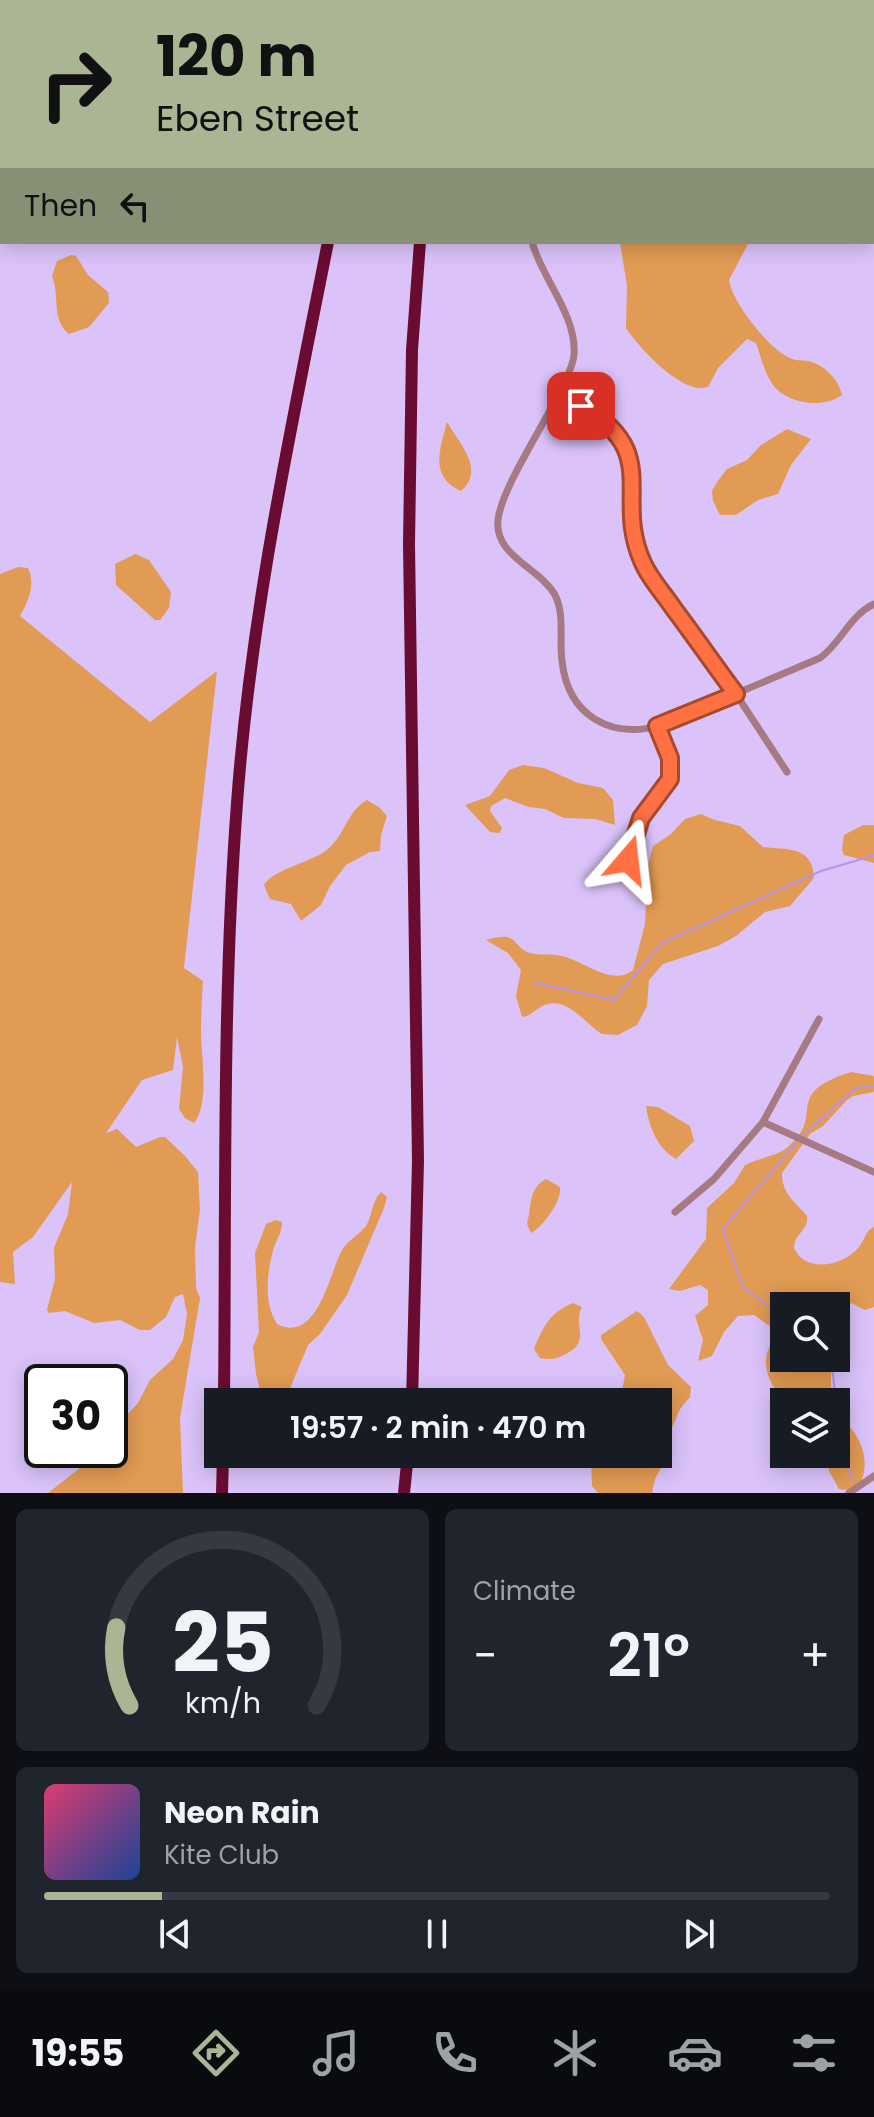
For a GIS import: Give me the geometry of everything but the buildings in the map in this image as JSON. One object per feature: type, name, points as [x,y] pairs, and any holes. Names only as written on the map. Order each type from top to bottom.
[{"type":"highway","points":[[224,1388],[229,949],[237,802],[262,577],[328,244]]},
{"type":"highway","points":[[412,1388],[418,1161],[409,544],[412,366],[420,244]]},
{"type":"highway","points":[[222,1493],[223,1468]]},
{"type":"highway","points":[[404,1493],[407,1468]]},
{"type":"street","points":[[533,244],[563,310],[573,341],[572,366],[507,494],[498,516],[498,532],[505,547],[543,580],[557,600],[564,674],[580,706],[601,722],[624,730],[643,731],[820,658],[861,613],[874,604]]},
{"type":"street","points":[[559,394],[602,418],[622,440],[629,457],[632,511],[644,566],[736,694],[787,772]]},
{"type":"street","points":[[628,860],[641,818],[670,779],[670,758],[657,726]]},
{"type":"street","points":[[675,1212],[714,1179],[763,1122],[819,1019]]},
{"type":"street","points":[[763,1122],[874,1172]]},
{"type":"street","points":[[849,1493],[874,1476]]},
{"type":"shaded area","points":[[620,244],[748,244],[729,280],[737,300],[772,345],[792,359],[808,361],[825,369],[838,384],[842,395],[816,403],[787,397],[770,380],[756,343],[747,339],[718,368],[708,387],[698,388],[674,378],[651,358],[626,328],[627,286]]},
{"type":"shaded area","points":[[76,256],[88,275],[108,292],[109,303],[89,327],[69,334],[60,322],[52,276],[57,261]]},
{"type":"shaded area","points":[[447,422],[471,465],[468,483],[461,491],[444,478],[439,461]]},
{"type":"shaded area","points":[[787,429],[811,439],[791,465],[778,494],[758,500],[736,515],[720,515],[712,491],[727,469],[747,460],[761,445]]},
{"type":"shaded area","points":[[135,554],[149,560],[171,592],[169,608],[160,620],[155,620],[116,585],[115,564]]},
{"type":"shaded area","points":[[18,567],[28,568],[31,587],[20,616],[150,722],[217,671],[184,968],[203,981],[202,1104],[194,1123],[185,1118],[179,1109],[183,1067],[177,1037],[173,1070],[142,1080],[106,1133],[117,1129],[136,1147],[165,1137],[198,1172],[200,1210],[195,1247],[196,1288],[200,1298],[180,1418],[183,1493],[48,1493],[80,1468],[128,1468],[128,1414],[138,1403],[150,1380],[173,1359],[183,1340],[187,1314],[183,1294],[175,1297],[166,1317],[150,1330],[140,1330],[120,1320],[94,1323],[65,1311],[49,1313],[47,1310],[55,1279],[54,1248],[68,1214],[72,1182],[33,1237],[13,1252],[15,1284],[0,1282],[0,574]]},
{"type":"shaded area","points":[[523,765],[544,768],[578,783],[603,788],[613,800],[615,825],[595,819],[564,818],[545,809],[505,798],[491,806],[490,811],[502,828],[500,833],[490,832],[465,805],[490,796],[509,770]]},
{"type":"shaded area","points":[[367,800],[387,816],[380,851],[370,852],[346,865],[330,886],[321,905],[301,921],[291,904],[270,899],[264,885],[269,879],[328,849],[355,810]]},
{"type":"shaded area","points":[[701,814],[740,826],[763,847],[789,849],[803,854],[809,860],[814,878],[790,906],[765,912],[736,936],[718,946],[663,964],[649,980],[647,1006],[637,1025],[618,1035],[602,1034],[561,1004],[545,1005],[522,1017],[516,996],[521,970],[508,953],[486,940],[510,938],[530,953],[562,956],[617,976],[633,970],[645,924],[648,866],[653,846],[671,834],[685,819]]},
{"type":"shaded area","points":[[863,825],[874,825],[874,863],[844,855],[842,850],[844,835]]},
{"type":"shaded area","points":[[851,1072],[874,1076],[874,1092],[847,1100],[823,1126],[810,1134],[782,1173],[784,1186],[807,1216],[806,1225],[794,1248],[807,1261],[835,1263],[852,1254],[874,1227],[874,1307],[865,1310],[850,1304],[850,1292],[770,1292],[770,1326],[754,1315],[738,1316],[724,1332],[712,1356],[698,1361],[703,1340],[695,1316],[708,1305],[708,1290],[700,1285],[680,1291],[669,1289],[706,1239],[707,1208],[734,1183],[745,1165],[781,1152],[791,1144],[801,1133],[811,1096],[830,1080]]},
{"type":"shaded area","points":[[646,1106],[658,1107],[690,1126],[694,1141],[676,1159],[655,1136]]},
{"type":"shaded area","points":[[546,1179],[560,1187],[560,1193],[551,1213],[531,1233],[527,1224],[532,1198],[536,1188]]},
{"type":"shaded area","points":[[381,1192],[387,1197],[347,1295],[320,1334],[308,1345],[290,1388],[260,1388],[253,1347],[259,1332],[255,1253],[266,1224],[276,1220],[282,1222],[268,1277],[268,1297],[277,1324],[290,1328],[302,1325],[319,1305],[342,1250],[366,1226]]},
{"type":"shaded area","points":[[573,1303],[582,1307],[578,1344],[559,1357],[540,1358],[534,1349],[544,1327],[558,1311]]},
{"type":"shaded area","points":[[637,1311],[644,1317],[668,1365],[691,1387],[690,1397],[680,1409],[672,1428],[672,1388],[623,1388],[625,1375],[601,1335]]},
{"type":"shaded area","points":[[770,1343],[770,1372],[831,1372],[831,1388],[774,1388],[766,1367]]},
{"type":"shaded area","points":[[850,1427],[863,1450],[865,1467],[860,1484],[855,1491],[839,1489],[829,1468],[850,1468]]},
{"type":"shaded area","points":[[591,1468],[661,1468],[652,1493],[598,1493],[592,1486]]},
{"type":"waterway","points":[[535,983],[614,1000],[662,943],[821,871],[874,853]]},
{"type":"waterway","points":[[801,1137],[856,1088],[874,1086]]},
{"type":"waterway","points":[[770,1307],[743,1287],[723,1229],[797,1142]]},
{"type":"waterway","points":[[833,1372],[834,1388]]},
{"type":"waterway","points":[[849,1468],[852,1480]]},
{"type":"route","points":[[581,406],[602,418],[617,432],[629,457],[632,511],[637,546],[644,566],[736,694],[657,726],[670,758],[670,779],[641,818],[628,860]]}]
